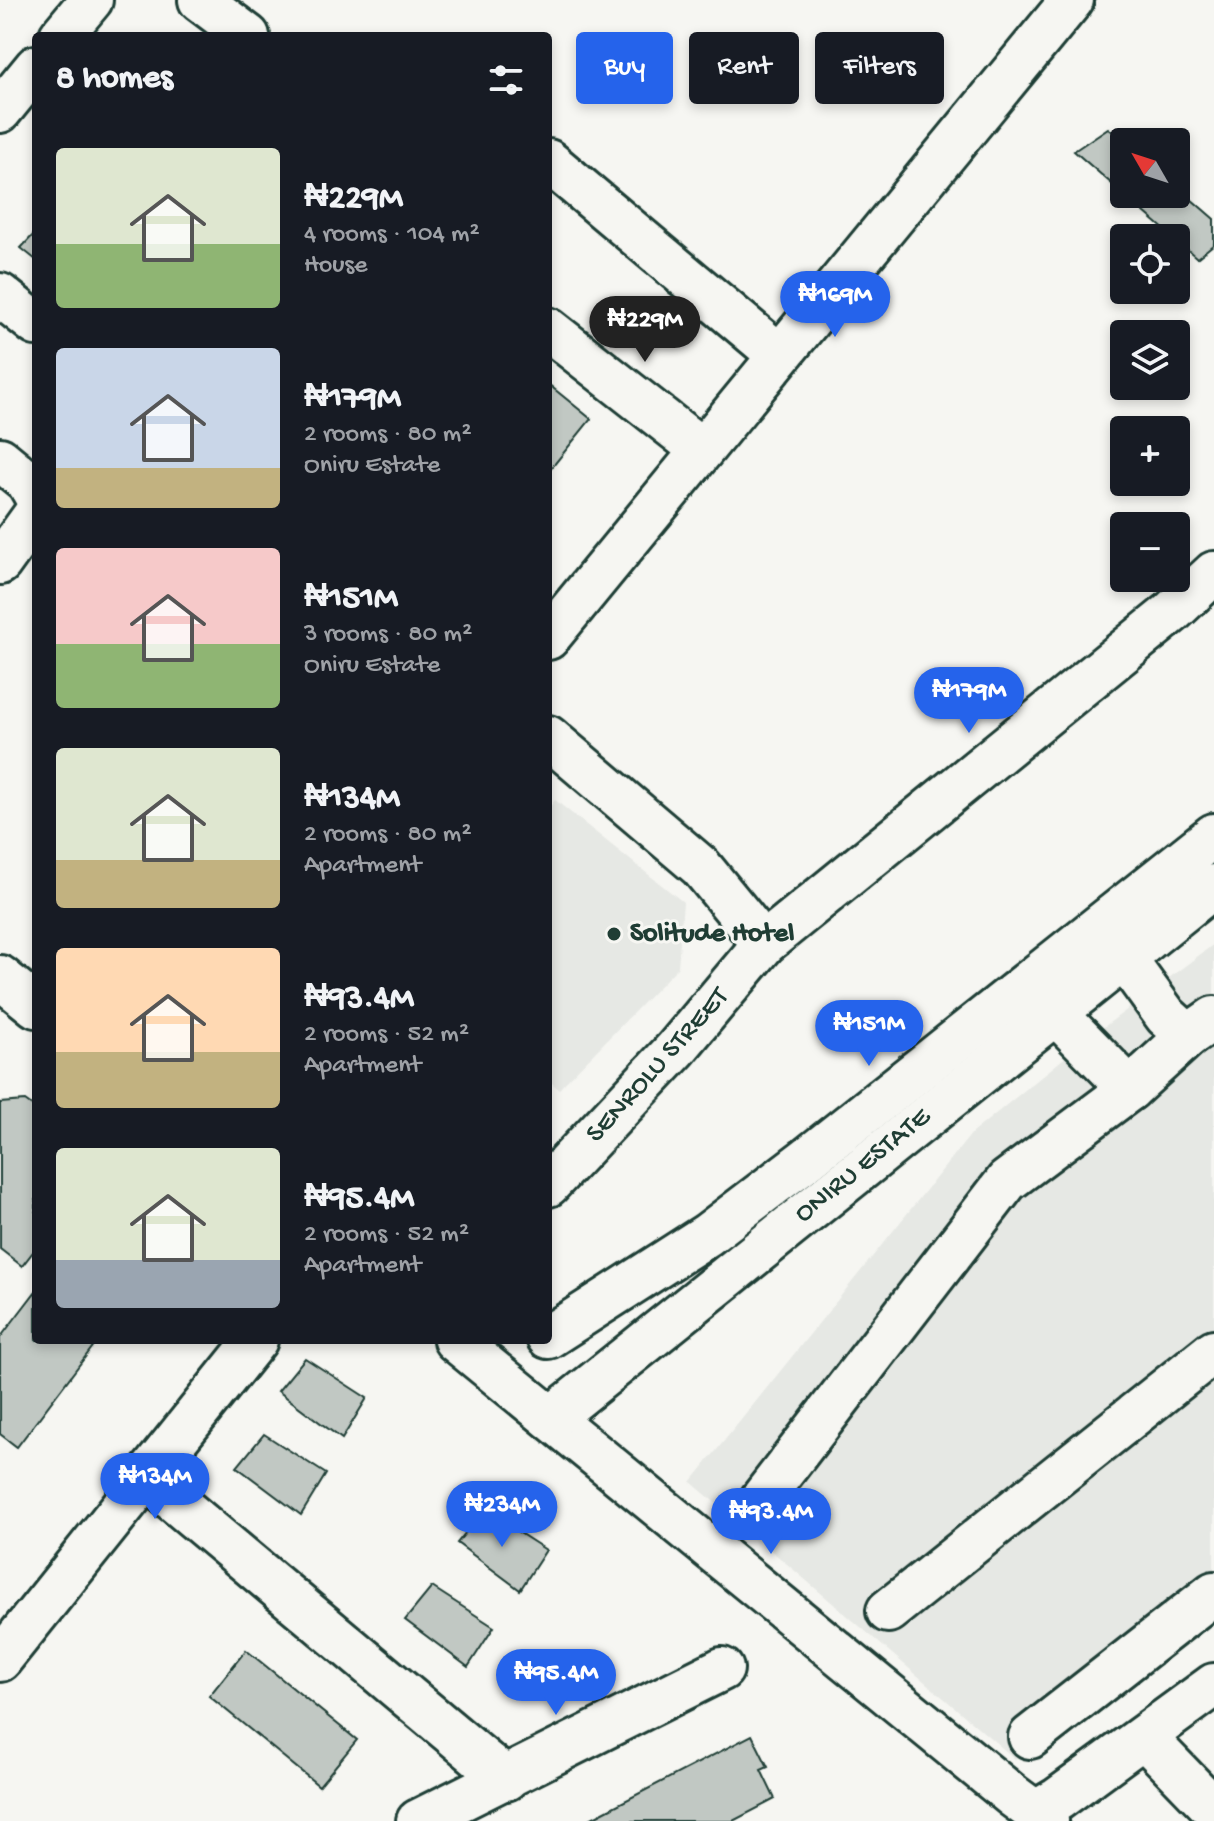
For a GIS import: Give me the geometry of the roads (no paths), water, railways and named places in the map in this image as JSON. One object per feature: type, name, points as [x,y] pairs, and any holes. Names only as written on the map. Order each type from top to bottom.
[{"type":"street","points":[[64,32],[91,0]]},
{"type":"street","points":[[200,0],[243,32]]},
{"type":"street","points":[[552,633],[1072,0]]},
{"type":"street","points":[[0,111],[32,72]]},
{"type":"street","points":[[552,164],[779,355]]},
{"type":"street","points":[[0,295],[32,321]]},
{"type":"street","points":[[552,332],[702,450]]},
{"type":"street","points":[[0,459],[32,489]]},
{"type":"street","points":[[0,563],[32,519]]},
{"type":"street","name":"SENROLU STREET","points":[[552,1181],[676,1049],[764,944],[1171,613],[1214,573]]},
{"type":"street","points":[[552,740],[701,867],[764,944]]},
{"type":"street","name":"ONIRU ESTATE","points":[[552,1334],[719,1225],[820,1149],[1214,835]]},
{"type":"street","name":"ONIRU ESTATE","points":[[551,1418],[1214,886]]},
{"type":"street","points":[[1124,958],[1166,1016],[1201,1027]]},
{"type":"street","points":[[1055,1013],[1130,1089]]},
{"type":"street","points":[[761,1500],[1007,1181],[1130,1089],[1201,1027]]},
{"type":"street","points":[[0,1660],[253,1344]]},
{"type":"street","points":[[460,1344],[1041,1816],[1058,1799],[1214,1685]]},
{"type":"street","points":[[493,1371],[537,1344]]},
{"type":"street","points":[[888,1611],[1214,1351]]},
{"type":"street","points":[[147,1478],[506,1779]]},
{"type":"street","points":[[1030,1737],[1214,1593]]},
{"type":"street","points":[[418,1821],[722,1669]]},
{"type":"street","points":[[1144,1737],[1214,1809]]},
{"type":"place","name":"Solitude Hotel","points":[[614,934]]}]
